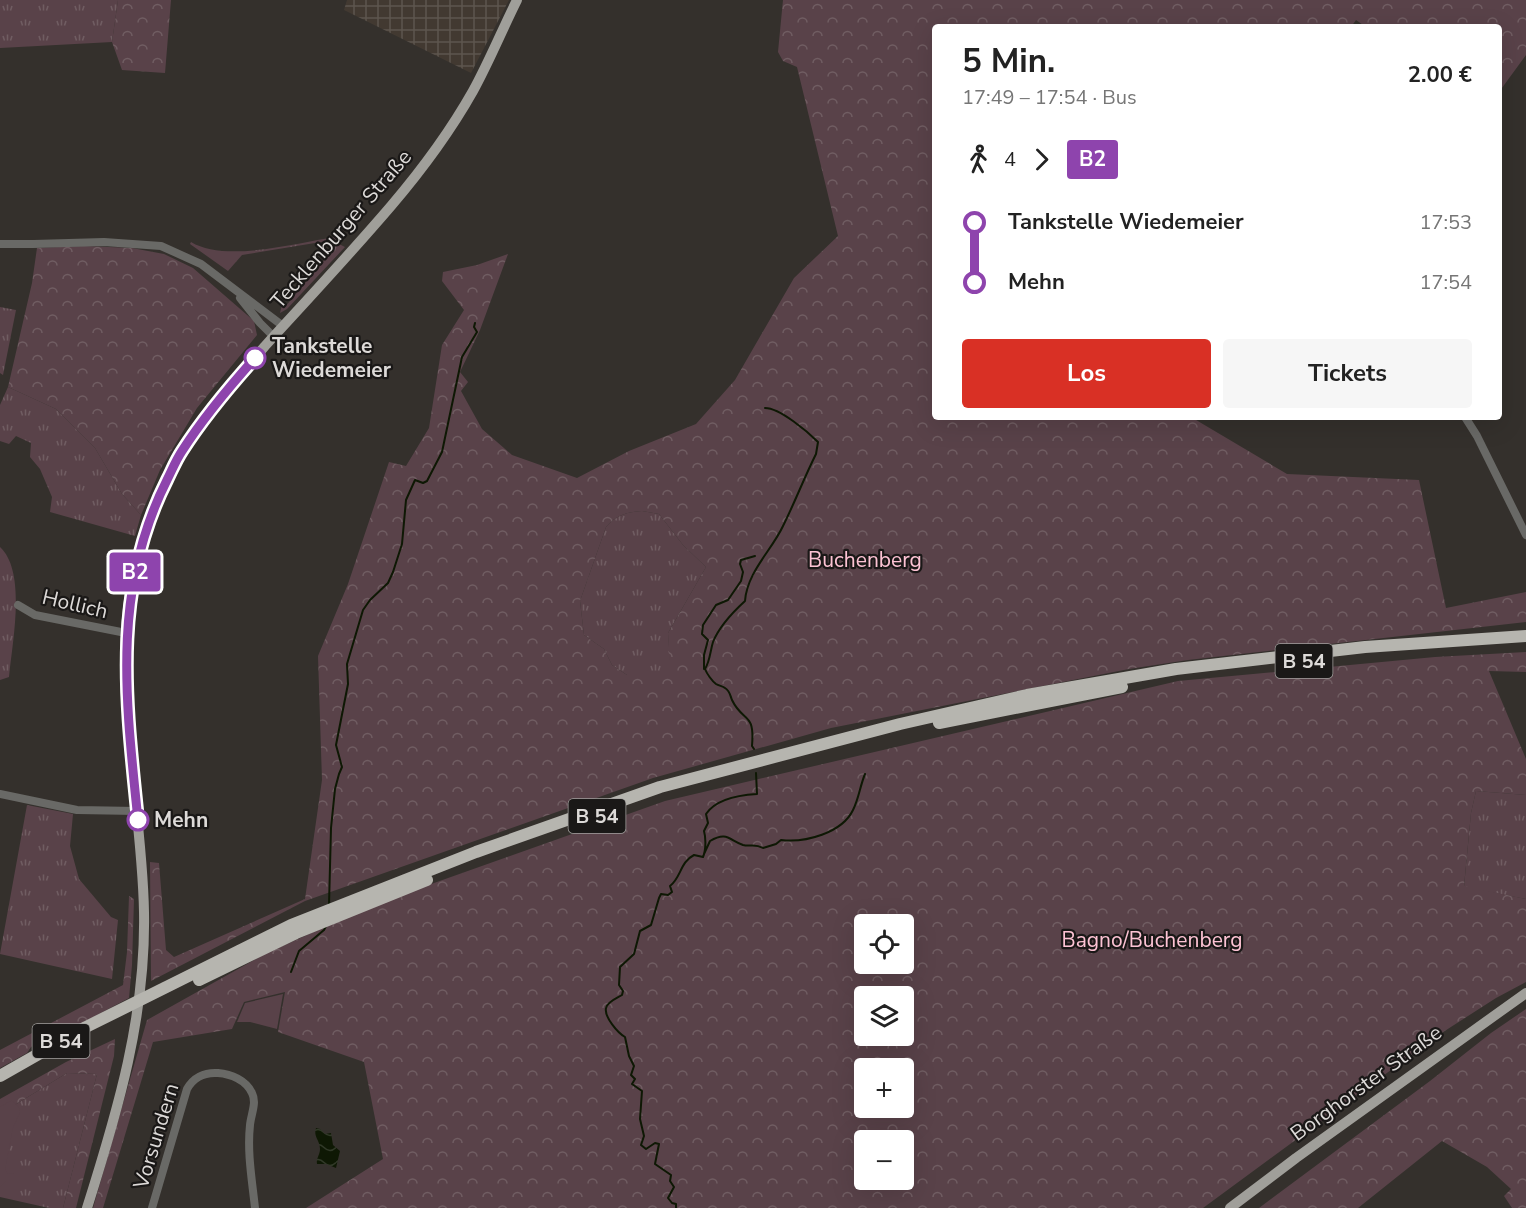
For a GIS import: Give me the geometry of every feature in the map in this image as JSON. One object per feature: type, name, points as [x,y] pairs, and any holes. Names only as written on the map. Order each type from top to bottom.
[{"type":"highway","name":"B 54","points":[[0,1076],[86,1027],[291,925],[476,852],[660,786],[900,724],[1027,695],[1166,671],[1365,647],[1526,636]]},
{"type":"highway","name":"B 54","points":[[0,1084],[89,1034],[296,933],[479,859],[662,793],[902,731],[1176,676],[1367,654],[1526,644]]},
{"type":"main road","name":"Tecklenburger Straße","points":[[87,1208],[121,1097],[133,1040],[142,974],[144,914],[129,724],[126,633],[141,543],[154,506],[181,452],[227,390],[392,205],[433,151],[472,92],[517,0]]},
{"type":"main road","name":"Borghorster Straße","points":[[1230,1208],[1526,993]]},
{"type":"street","points":[[0,244],[104,242],[161,246],[201,264],[283,326]]},
{"type":"street","points":[[234,290],[274,337]]},
{"type":"street","points":[[1467,420],[1526,535]]},
{"type":"street","name":"Hollich","points":[[18,605],[35,615],[126,633]]},
{"type":"street","points":[[0,794],[77,810],[137,811]]},
{"type":"street","name":"Vorsundern","points":[[152,1208],[186,1089],[192,1080],[212,1072],[236,1077],[244,1082],[252,1093],[254,1103],[250,1125],[249,1155],[255,1208]]},
{"type":"shaded area","points":[[347,0],[509,0],[471,73],[344,10]]},
{"type":"green space","points":[[0,0],[118,0],[112,42],[0,48]]},
{"type":"green space","points":[[118,0],[171,0],[165,73],[122,70],[112,42]]},
{"type":"green space","name":"Buchenberg","points":[[783,0],[1526,0],[1526,55],[1502,88],[1502,24],[1362,24],[1356,20],[1353,24],[932,24],[932,420],[1196,420],[1287,474],[1419,480],[1446,608],[1526,592],[1526,622],[1188,660],[1129,669],[831,728],[653,778],[305,901],[151,981],[150,862],[159,863],[166,950],[174,957],[305,899],[322,780],[318,656],[348,584],[389,462],[406,466],[429,428],[442,345],[464,310],[442,281],[443,272],[477,265],[508,254],[480,330],[460,372],[468,382],[461,391],[482,429],[512,455],[577,478],[629,451],[696,424],[735,380],[794,278],[838,236],[797,67],[783,61],[778,52]],"holes":[[[642,511],[659,514],[683,545],[706,567],[668,633],[670,675],[627,675],[612,665],[604,649],[584,635],[580,601],[606,527],[627,513]]]},
{"type":"green space","points":[[335,237],[341,241],[339,244],[345,247],[287,309],[280,313],[282,305],[285,307],[334,248],[327,241],[242,255],[228,271],[190,244],[191,242],[205,248],[222,251],[241,251],[261,250]]},
{"type":"green space","points":[[84,246],[132,248],[164,254],[193,268],[254,321],[257,335],[197,408],[160,470],[141,515],[122,494],[95,448],[56,409],[8,387],[32,283],[37,248]]},
{"type":"green space","points":[[0,307],[16,310],[3,375],[0,373]]},
{"type":"green space","points":[[8,387],[56,409],[95,448],[122,494],[141,515],[135,536],[50,512],[52,497],[40,469],[30,457],[31,443],[16,436],[9,444],[0,441],[0,405]]},
{"type":"green space","points":[[642,511],[659,514],[683,545],[706,567],[668,633],[671,675],[627,675],[612,665],[604,649],[584,635],[580,601],[606,527],[622,515]]},
{"type":"green space","points":[[0,547],[8,558],[13,573],[16,609],[9,677],[0,680]]},
{"type":"green space","name":"Bagno/Buchenberg","points":[[1526,652],[1526,672],[1489,671],[1526,759],[1526,795],[1476,791],[1471,813],[1464,886],[1526,899],[1526,982],[1496,998],[1440,1034],[1203,1208],[306,1208],[383,1159],[364,1062],[278,1032],[285,992],[244,1002],[232,1029],[153,1042],[103,1208],[93,1208],[147,1020],[265,954],[375,904],[665,801],[1178,681],[1435,657]]},
{"type":"green space","points":[[1476,791],[1526,795],[1526,899],[1464,887],[1471,813]]},
{"type":"green space","points":[[27,805],[73,814],[70,846],[79,879],[111,917],[118,920],[112,979],[0,954]]},
{"type":"green space","points":[[129,896],[134,899],[129,998],[54,1038],[45,1039],[31,1047],[27,1053],[0,1068],[0,1050],[123,985]]},
{"type":"green space","points":[[283,994],[277,1029],[250,1022],[237,1022],[245,1003]]},
{"type":"green space","points":[[1526,1009],[1526,1208],[1512,1208],[1504,1196],[1511,1189],[1487,1167],[1442,1141],[1358,1208],[1259,1208],[1491,1033]]},
{"type":"green space","points":[[115,1039],[114,1056],[76,1208],[63,1208],[97,1074],[67,1073],[0,1114],[0,1099],[66,1062]]},
{"type":"green space","points":[[67,1073],[97,1074],[63,1208],[49,1208],[0,1197],[0,1114]]},
{"type":"green space","points":[[12,1100],[20,1112],[13,1128],[5,1169],[7,1173],[14,1174],[14,1181],[6,1181],[0,1187],[0,1107]]},
{"type":"water","points":[[316,1128],[325,1134],[331,1133],[333,1145],[340,1151],[336,1168],[326,1164],[317,1164],[320,1149],[315,1134]]},
{"type":"waterway","points":[[329,905],[331,828],[335,789],[342,767],[336,745],[348,684],[347,664],[363,610],[388,583],[393,572],[402,544],[406,500],[415,480],[423,483],[427,481],[442,452],[462,357],[477,332],[474,327],[475,323]]},
{"type":"waterway","points":[[754,749],[750,722],[736,707],[728,690],[714,683],[705,669],[716,636],[745,601],[750,580],[783,526],[816,454],[818,442],[786,416],[765,408]]},
{"type":"waterway","points":[[704,669],[704,655],[708,640],[702,634],[703,625],[716,605],[728,600],[741,581],[743,572],[741,560],[755,556]]},
{"type":"waterway","points":[[676,1208],[676,1204],[668,1198],[674,1187],[670,1181],[671,1175],[655,1164],[659,1144],[655,1143],[646,1149],[641,1145],[644,1136],[640,1119],[642,1091],[632,1084],[635,1079],[631,1075],[634,1066],[629,1056],[625,1037],[609,1020],[606,1008],[610,1002],[622,995],[623,991],[619,985],[620,967],[634,954],[640,931],[651,925],[661,894],[668,895],[672,892],[670,886],[689,858],[694,855],[703,857],[704,831],[708,823],[706,814],[722,801],[757,794],[756,773]]},
{"type":"waterway","points":[[704,854],[710,841],[720,837],[728,837],[743,845],[763,848],[781,840],[801,840],[822,835],[848,818],[857,801],[865,774]]},
{"type":"waterway","points":[[291,972],[299,951],[326,926]]},
{"type":"bus line","name":"B2","points":[[138,820],[129,724],[126,633],[141,543],[154,506],[181,452],[227,390],[255,358]]},
{"type":"place","name":"Tankstelle Wiedemeier","points":[[255,358]]},
{"type":"place","name":"Mehn","points":[[138,820]]}]
